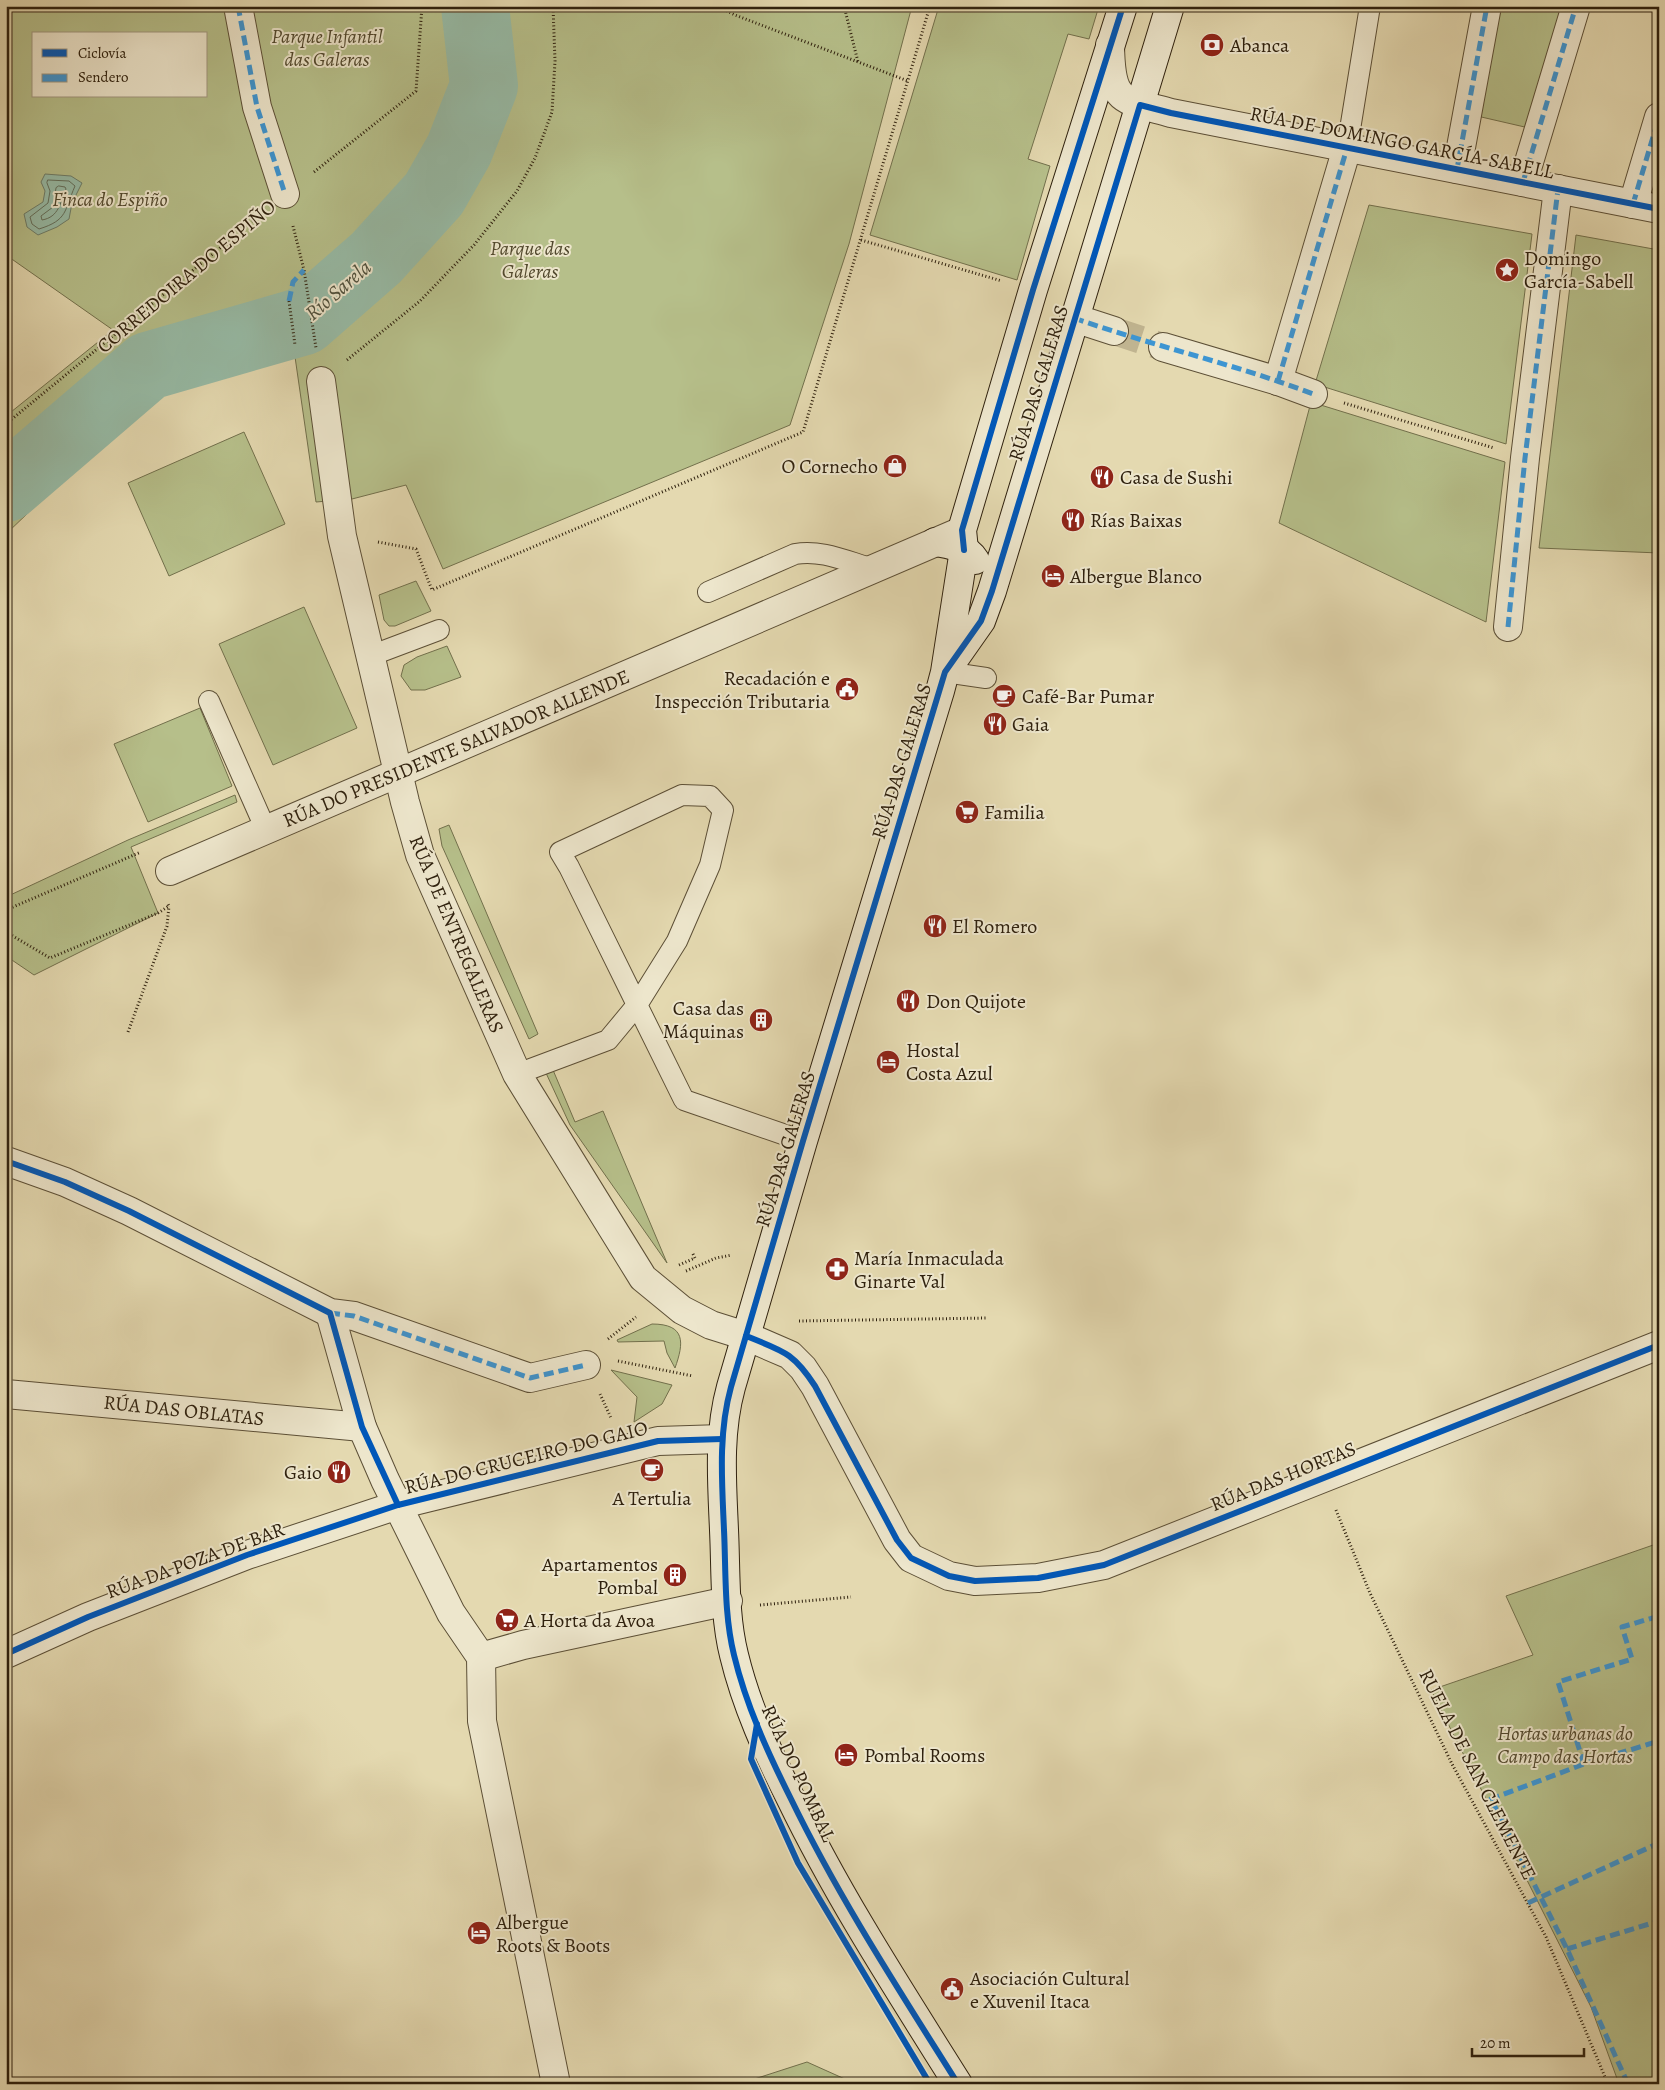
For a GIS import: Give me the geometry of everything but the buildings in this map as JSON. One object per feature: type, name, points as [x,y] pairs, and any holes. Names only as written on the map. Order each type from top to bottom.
[{"type":"street","name":"CORREDOIRA DO ESPIÑO","points":[[238,6],[257,107],[285,194]]},
{"type":"street","name":"RÚA DAS GALERAS","points":[[722,1439],[727,1404],[746,1336],[945,672],[963,540],[1033,290],[1123,6]]},
{"type":"street","name":"RÚA DAS GALERAS","points":[[945,672],[982,621],[1170,6]]},
{"type":"street","points":[[1457,169],[1487,6]]},
{"type":"street","points":[[1523,182],[1576,6]]},
{"type":"street","name":"RÚA DAS GALERAS","points":[[1110,45],[1113,84],[1124,99],[1140,104]]},
{"type":"street","name":"RÚA DE DOMINGO GARCÍA-SABELL","points":[[1140,104],[1171,113],[1646,207]]},
{"type":"street","points":[[1646,207],[1659,117]]},
{"type":"street","points":[[1278,381],[1347,148]]},
{"type":"street","points":[[1508,627],[1525,458],[1558,189]]},
{"type":"street","points":[[1074,318],[1114,331]]},
{"type":"street","points":[[1163,347],[1278,381],[1313,394]]},
{"type":"street","name":"RÚA DE ENTREGALERAS","points":[[321,381],[342,536],[397,774],[420,855],[517,1074],[643,1278],[682,1310],[711,1325],[746,1336],[790,1355],[803,1368],[815,1386],[897,1540],[911,1558]]},
{"type":"street","points":[[963,540],[977,563],[967,624],[968,642]]},
{"type":"street","name":"RÚA DO PRESIDENTE SALVADOR ALLENDE","points":[[168,884],[266,830],[935,542],[963,540]]},
{"type":"street","points":[[6,1161],[66,1182],[129,1210],[330,1313],[354,1316],[530,1378],[586,1365]]},
{"type":"street","points":[[330,1313],[362,1427],[451,1613],[481,1657],[482,1721],[556,2084]]},
{"type":"street","name":"RÚA DAS HORTAS","points":[[911,1558],[949,1576],[975,1581],[1038,1578],[1104,1565],[1659,1345]]},
{"type":"street","name":"RÚA DAS OBLATAS","points":[[6,1394],[362,1427]]},
{"type":"street","name":"RÚA DO CRUCEIRO DO GAIO","points":[[398,1505],[658,1441],[722,1439]]},
{"type":"street","name":"RÚA DO POMBAL","points":[[722,1439],[722,1478],[740,1603],[734,1654],[746,1696],[770,1757],[807,1833],[854,1918],[958,2084]]},
{"type":"street","name":"RÚA DA POZA DE BAR","points":[[6,1654],[88,1617],[230,1562],[398,1505]]},
{"type":"street","points":[[481,1657],[523,1645],[740,1603]]},
{"type":"lane","points":[[1347,148],[1370,6]]},
{"type":"lane","points":[[708,592],[795,554],[809,552],[829,555],[874,569]]},
{"type":"lane","points":[[370,656],[439,630]]},
{"type":"lane","points":[[945,672],[986,678]]},
{"type":"lane","points":[[209,702],[266,830]]},
{"type":"lane","points":[[517,1074],[608,1040],[637,1005],[677,941],[710,865],[724,810],[710,796],[682,795],[560,852],[637,1005],[684,1100],[803,1141]]},
{"type":"path","points":[[317,351],[304,270],[285,194],[416,92],[422,6]]},
{"type":"path","points":[[321,381],[420,301],[474,245],[517,191],[535,158],[552,112],[555,61],[553,6]]},
{"type":"path","points":[[717,6],[735,16],[908,82]]},
{"type":"path","points":[[844,6],[858,62]]},
{"type":"path","points":[[416,549],[432,590],[803,432],[930,6]]},
{"type":"path","points":[[861,240],[1033,290]]},
{"type":"path","points":[[289,302],[295,345]]},
{"type":"path","points":[[1313,394],[1525,458]]},
{"type":"path","points":[[6,910],[148,850]]},
{"type":"path","points":[[128,1032],[167,926],[169,906],[168,884]]},
{"type":"path","points":[[6,932],[50,958],[158,913],[169,906]]},
{"type":"path","points":[[692,1252],[695,1258],[679,1265],[681,1273],[716,1258],[732,1255]]},
{"type":"path","points":[[607,1340],[638,1316]]},
{"type":"path","points":[[797,1321],[988,1318]]},
{"type":"path","points":[[615,1361],[693,1376]]},
{"type":"path","points":[[586,1365],[613,1422]]},
{"type":"path","points":[[740,1603],[851,1597]]},
{"type":"green space","name":"Parque das Galeras","points":[[6,6],[912,6],[849,244],[790,425],[443,569],[406,485],[352,499],[316,502],[294,350],[237,353],[190,371],[148,398],[6,534],[6,416],[113,330],[6,255]]},
{"type":"green space","points":[[939,6],[1099,6],[1089,39],[1068,34],[1028,159],[1050,166],[1017,280],[870,235]]},
{"type":"green space","points":[[1496,6],[1565,6],[1529,128],[1477,116]]},
{"type":"green space","points":[[1369,205],[1532,234],[1506,444],[1315,384]]},
{"type":"green space","points":[[1576,235],[1659,250],[1659,553],[1539,548]]},
{"type":"green space","points":[[1311,402],[1505,462],[1486,622],[1279,523]]},
{"type":"green space","points":[[244,432],[285,524],[169,576],[128,483]]},
{"type":"green space","points":[[416,581],[431,611],[395,626],[389,626],[384,620],[379,595]]},
{"type":"green space","points":[[304,607],[357,728],[273,765],[219,644]]},
{"type":"green space","points":[[447,646],[461,677],[425,690],[411,690],[401,676],[404,665],[417,657]]},
{"type":"green space","points":[[200,708],[232,786],[148,822],[114,744]]},
{"type":"green space","points":[[235,795],[237,802],[131,847],[158,913],[34,975],[6,956],[6,897],[128,840]]},
{"type":"green space","points":[[449,825],[538,1034],[529,1039],[442,846],[439,829]]},
{"type":"green space","points":[[553,1070],[575,1122],[603,1111],[667,1263],[570,1125],[546,1073]]},
{"type":"green space","points":[[652,1324],[671,1327],[677,1331],[681,1343],[675,1368],[667,1353],[664,1341],[618,1342],[617,1340]]},
{"type":"green space","points":[[611,1370],[672,1385],[662,1404],[634,1422],[637,1397]]},
{"type":"green space","name":"Hortas urbanas do Campo das Hortas","points":[[1659,1543],[1659,2084],[1619,2084],[1591,2007],[1431,1690],[1533,1655],[1506,1596]]},
{"type":"green space","points":[[807,2062],[856,2084],[739,2084]]},
{"type":"water","points":[[45,174],[71,176],[82,183],[72,203],[69,219],[57,227],[38,235],[27,227],[24,214],[43,202],[45,191],[41,182]]},
{"type":"waterway","name":"Río Sarela","points":[[6,488],[148,366],[304,321],[376,258],[434,194],[459,150],[484,86],[475,6]]},
{"type":"tunnel","points":[[1114,331],[1163,347]]},
{"type":"marked path","points":[[238,6],[257,107],[285,194]]},
{"type":"marked path","points":[[1457,169],[1487,6]]},
{"type":"marked path","points":[[1523,182],[1576,6]]},
{"type":"marked path","points":[[1633,204],[1659,117]]},
{"type":"marked path","points":[[1278,381],[1347,148]]},
{"type":"marked path","points":[[1508,627],[1525,458],[1558,189]]},
{"type":"marked path","points":[[289,301],[293,282],[304,270]]},
{"type":"marked path","points":[[1074,318],[1254,373],[1313,394]]},
{"type":"marked path","points":[[330,1313],[354,1316],[530,1378],[586,1365]]},
{"type":"marked path","points":[[1584,1764],[1558,1682],[1632,1659],[1622,1627],[1659,1616]]},
{"type":"marked path","points":[[1628,2084],[1567,1949],[1491,1799],[1584,1764],[1659,1741]]},
{"type":"marked path","points":[[1528,1903],[1659,1843]]},
{"type":"marked path","points":[[1567,1949],[1659,1921]]},
{"type":"cycle path","points":[[964,550],[962,530],[1033,290],[1123,6]]},
{"type":"cycle path","points":[[958,2084],[870,1943],[829,1872],[758,1729],[739,1674],[728,1624],[722,1476],[724,1422],[731,1387],[803,1141],[945,672],[981,621],[992,591],[1140,105],[1171,113],[1659,209]]},
{"type":"cycle path","points":[[6,1161],[65,1182],[129,1211],[330,1313],[362,1427],[398,1505]]},
{"type":"cycle path","points":[[746,1336],[786,1354],[807,1375],[815,1386],[897,1540],[911,1558],[949,1576],[975,1581],[1038,1578],[1104,1565],[1659,1345]]},
{"type":"cycle path","points":[[6,1654],[88,1617],[247,1555],[398,1505],[658,1441],[722,1439]]},
{"type":"cycle path","points":[[757,1724],[751,1759],[798,1863],[930,2084]]},
{"type":"place","name":"Abanca","points":[[1212,45]]},
{"type":"place","name":"Domingo García-Sabell","points":[[1507,270]]},
{"type":"place","name":"O Cornecho","points":[[895,466]]},
{"type":"place","name":"Casa de Sushi","points":[[1102,477]]},
{"type":"place","name":"Rías Baixas","points":[[1073,520]]},
{"type":"place","name":"Albergue Blanco","points":[[1053,576]]},
{"type":"place","name":"Recadación e Inspección Tributaria","points":[[847,689]]},
{"type":"place","name":"Café-Bar Pumar","points":[[1004,696]]},
{"type":"place","name":"Gaia","points":[[995,724]]},
{"type":"place","name":"Familia","points":[[967,812]]},
{"type":"place","name":"El Romero","points":[[935,926]]},
{"type":"place","name":"Don Quijote","points":[[908,1001]]},
{"type":"place","name":"Casa das Máquinas","points":[[761,1020]]},
{"type":"place","name":"Hostal Costa Azul","points":[[888,1062]]},
{"type":"place","name":"María Inmaculada Ginarte Val","points":[[837,1269]]},
{"type":"place","name":"A Tertulia","points":[[652,1470]]},
{"type":"place","name":"Gaio","points":[[339,1472]]},
{"type":"place","name":"Apartamentos Pombal","points":[[675,1575]]},
{"type":"place","name":"A Horta da Avoa","points":[[507,1620]]},
{"type":"place","name":"Pombal Rooms","points":[[846,1755]]},
{"type":"place","name":"Albergue Roots & Boots","points":[[479,1933]]},
{"type":"place","name":"Asociación Cultural e Xuvenil Itaca","points":[[952,1989]]},
{"type":"park label","name":"Parque Infantil das Galeras","points":[[327,48]]},
{"type":"park label","name":"Finca do Espiño","points":[[110,199]]}]
